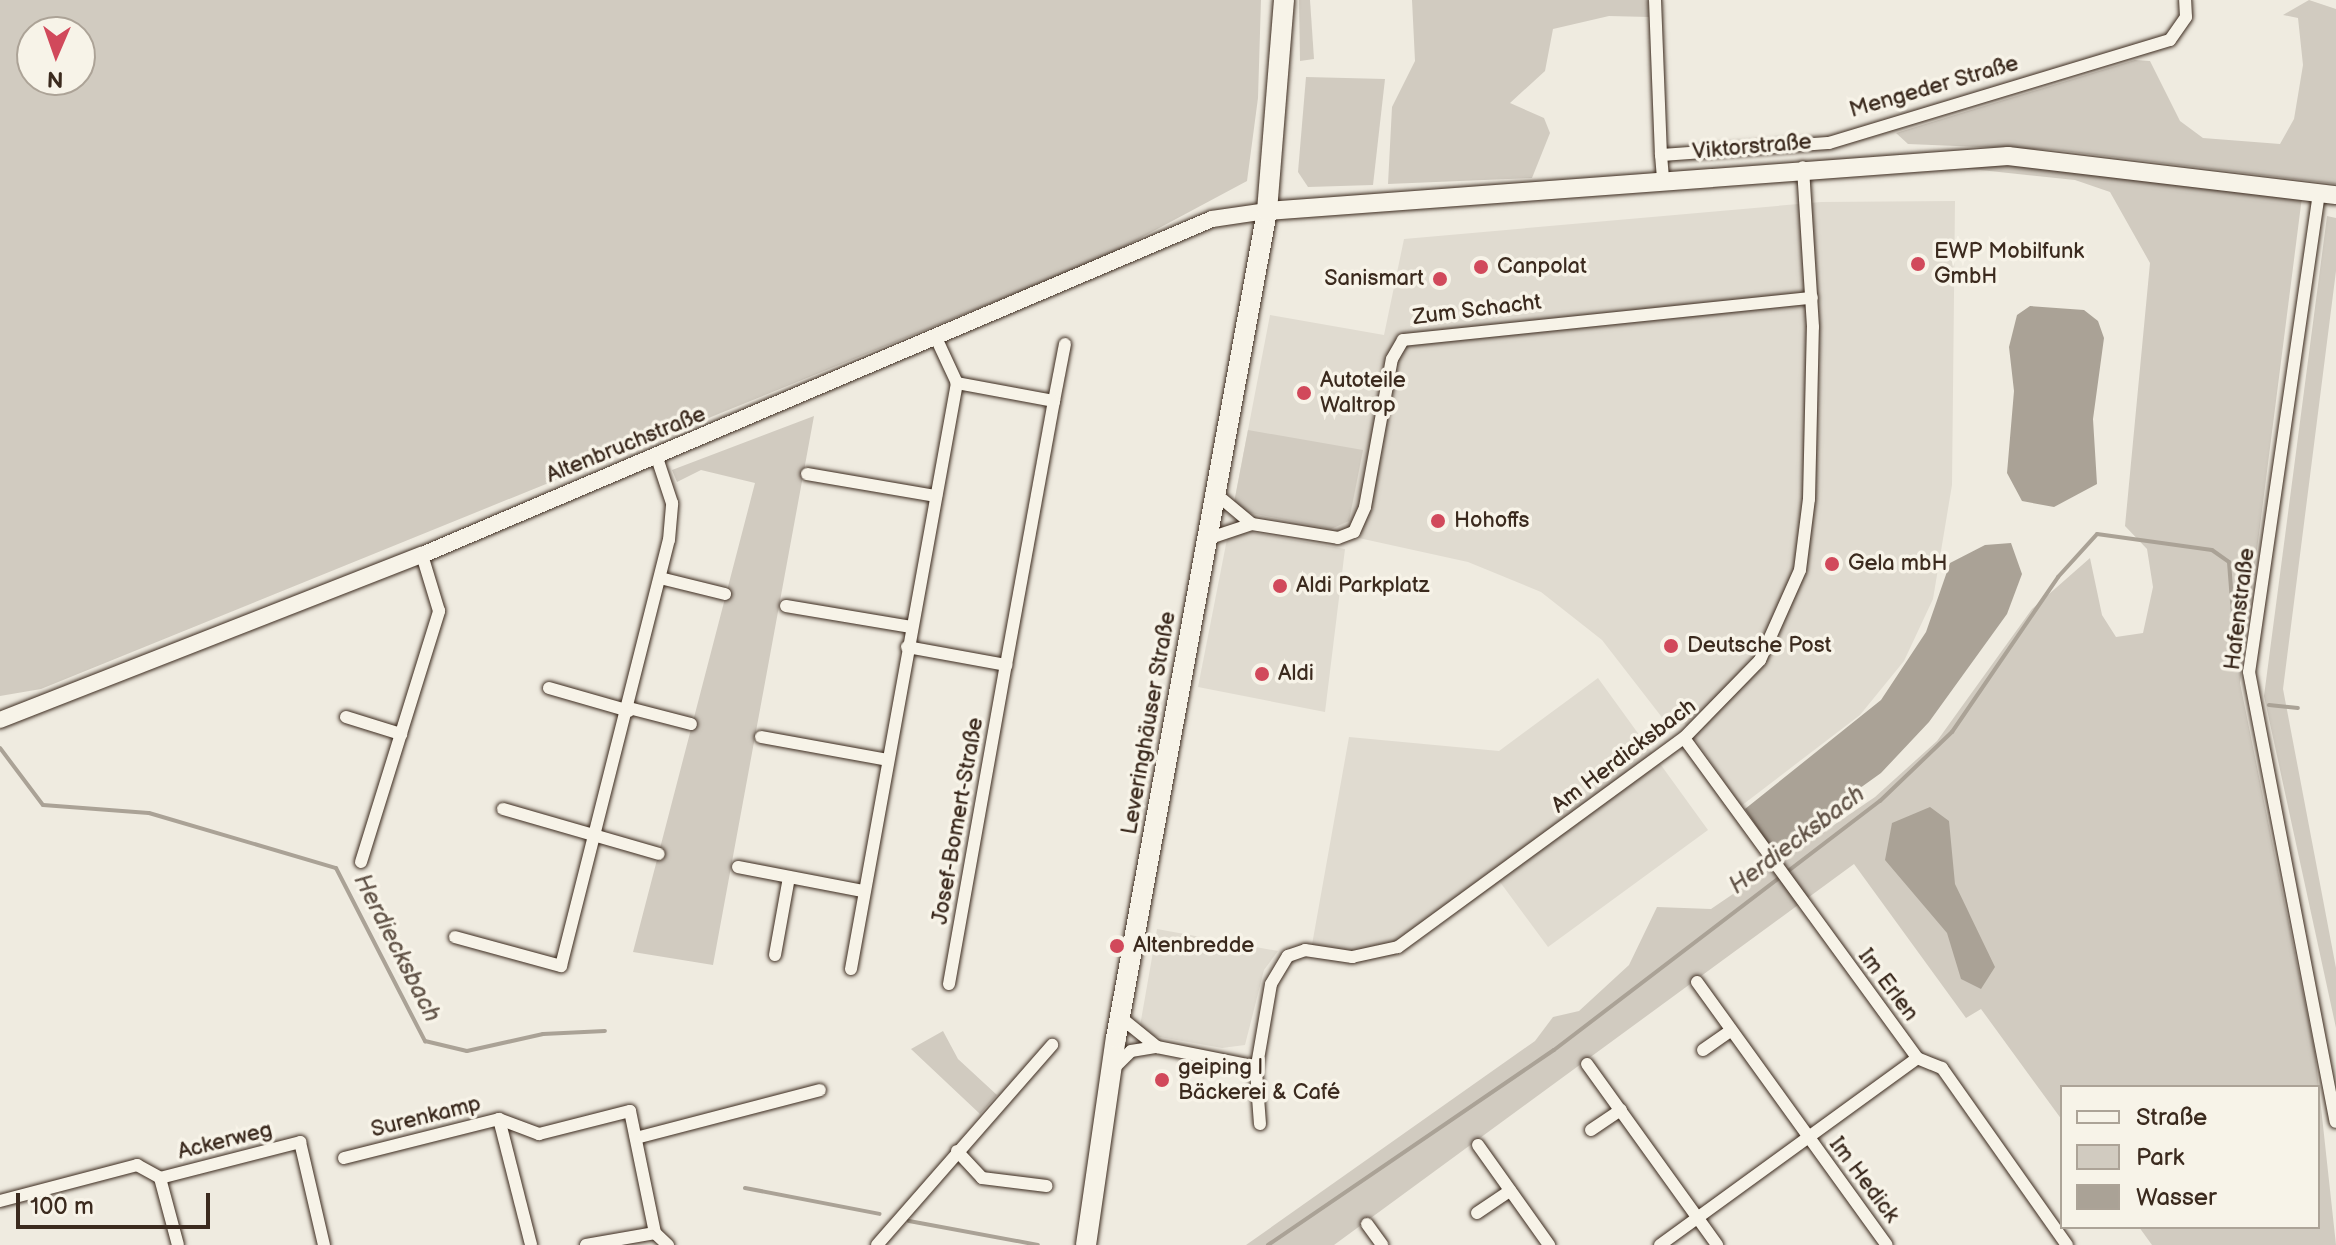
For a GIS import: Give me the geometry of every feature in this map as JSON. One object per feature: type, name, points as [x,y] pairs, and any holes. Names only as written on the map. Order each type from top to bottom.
[{"type":"main road","points":[[1267,211],[1284,0]]},
{"type":"main road","name":"Viktorstraße","points":[[1267,211],[1803,167],[2008,156],[2327,194]]},
{"type":"main road","name":"Leveringhäuser Straße","points":[[1086,1245],[1109,1079],[1267,211]]},
{"type":"street","points":[[1655,0],[1663,178]]},
{"type":"street","name":"Mengeder Straße","points":[[1661,155],[1829,143],[1924,118],[2170,40],[2186,17],[2185,0]]},
{"type":"street","name":"Am Herdicksbach","points":[[1260,1124],[1257,1067],[1271,984],[1288,956],[1305,950],[1352,957],[1398,947],[1684,738],[1760,660],[1800,570],[1812,298],[1803,167]]},
{"type":"street","name":"Hafenstraße","points":[[2327,194],[2249,672],[2336,1122]]},
{"type":"street","name":"Altenbruchstraße","points":[[0,720],[422,555],[657,458],[1212,219],[1267,211]]},
{"type":"street","name":"Zum Schacht","points":[[1207,539],[1252,524],[1338,538],[1354,532],[1365,507],[1392,359],[1403,340],[1812,298]]},
{"type":"street","points":[[851,969],[957,383],[937,340]]},
{"type":"street","name":"Josef-Bomert-Straße","points":[[949,984],[1065,344]]},
{"type":"street","points":[[957,383],[1054,401]]},
{"type":"street","points":[[455,937],[561,966],[597,836],[660,578],[672,503],[657,458]]},
{"type":"street","points":[[807,474],[936,496]]},
{"type":"street","points":[[1216,494],[1252,524]]},
{"type":"street","points":[[361,862],[439,611],[422,555]]},
{"type":"street","points":[[660,578],[725,594]]},
{"type":"street","points":[[786,606],[911,627]]},
{"type":"street","points":[[907,647],[1006,665]]},
{"type":"street","points":[[549,688],[691,724]]},
{"type":"street","points":[[346,717],[401,734]]},
{"type":"street","points":[[761,737],[887,760]]},
{"type":"street","name":"Im Erlen","points":[[1684,738],[1917,1058],[1942,1068],[2067,1245]]},
{"type":"street","points":[[503,809],[659,854]]},
{"type":"street","points":[[738,867],[863,891]]},
{"type":"street","points":[[775,955],[789,877]]},
{"type":"street","name":"Im Hedick","points":[[1697,982],[1887,1245]]},
{"type":"street","points":[[1120,1017],[1157,1047]]},
{"type":"street","points":[[1703,1050],[1730,1031]]},
{"type":"street","points":[[877,1245],[1052,1045]]},
{"type":"street","points":[[1109,1079],[1119,1058],[1157,1047],[1257,1067]]},
{"type":"street","points":[[1660,1245],[1917,1058]]},
{"type":"street","points":[[1587,1064],[1717,1245]]},
{"type":"street","points":[[636,1138],[820,1090]]},
{"type":"street","points":[[1591,1130],[1621,1110]]},
{"type":"street","name":"Surenkamp","points":[[344,1158],[499,1119],[539,1134],[630,1111],[655,1233]]},
{"type":"street","points":[[499,1119],[531,1245]]},
{"type":"street","name":"Ackerweg","points":[[0,1201],[137,1165],[160,1178],[300,1142],[324,1245]]},
{"type":"street","points":[[1478,1145],[1549,1245]]},
{"type":"street","points":[[957,1151],[982,1178],[1047,1186]]},
{"type":"street","name":"Ackerweg","points":[[160,1178],[178,1245]]},
{"type":"street","points":[[1477,1213],[1510,1191]]},
{"type":"street","points":[[1367,1224],[1382,1245]]},
{"type":"street","points":[[586,1245],[655,1233],[668,1245]]},
{"type":"shaded area","points":[[1955,201],[1952,485],[1933,599],[1904,661],[1860,715],[1741,806],[1683,721],[1671,729],[1602,640],[1541,592],[1468,562],[1249,514],[1234,503],[1270,315],[1384,335],[1404,239],[1821,202]]},
{"type":"shaded area","points":[[1251,532],[1345,549],[1325,712],[1198,687],[1228,534]]},
{"type":"shaded area","points":[[1598,678],[1708,830],[1548,947],[1500,882],[1395,955],[1352,963],[1310,956],[1349,737],[1499,751]]},
{"type":"shaded area","points":[[1157,929],[1278,951],[1264,970],[1245,1045],[1222,1048],[1154,1036],[1140,1026]]},
{"type":"green space","points":[[0,0],[1261,0],[1258,98],[1247,181],[1105,257],[41,689],[0,696]]},
{"type":"green space","points":[[1299,0],[1310,0],[1314,59],[1300,61]]},
{"type":"green space","points":[[1412,0],[1648,0],[1649,17],[1609,16],[1553,29],[1545,71],[1510,103],[1544,118],[1550,133],[1532,178],[1388,184],[1392,107],[1415,61]]},
{"type":"green space","points":[[2309,0],[2336,9],[2336,184],[2055,150],[1908,144],[1896,133],[2135,60],[2150,61],[2180,121],[2203,138],[2280,144],[2294,119],[2303,65],[2298,18],[2283,15]]},
{"type":"green space","points":[[1306,77],[1385,79],[1373,185],[1308,187],[1298,172]]},
{"type":"green space","points":[[2007,161],[2302,197],[2240,683],[2315,1052],[2319,1085],[2060,1085],[2060,1117],[1981,1009],[1966,1018],[1854,864],[1334,1245],[1246,1245],[1535,1041],[1553,1017],[1579,1011],[1629,965],[1657,907],[1711,909],[1875,797],[1937,741],[2032,609],[2090,558],[2102,615],[2116,637],[2143,633],[2153,587],[2147,549],[2125,526],[2150,263],[2110,192],[2075,180],[1943,166]]},
{"type":"green space","points":[[2327,216],[2336,218],[2336,271],[2283,689],[2336,968],[2336,1028],[2264,696]]},
{"type":"green space","points":[[814,416],[713,965],[633,952],[755,483],[701,470],[677,482],[672,470]]},
{"type":"green space","points":[[1248,430],[1363,450],[1349,521],[1331,529],[1241,511],[1234,503]]},
{"type":"green space","points":[[943,1031],[958,1059],[997,1095],[980,1114],[911,1049]]},
{"type":"green space","points":[[2320,1098],[2336,1245],[2152,1245],[2140,1229],[2320,1229]]},
{"type":"water","points":[[2030,306],[2084,310],[2098,321],[2104,338],[2093,419],[2097,484],[2054,507],[2022,501],[2007,473],[2014,391],[2009,347],[2017,315]]},
{"type":"water","points":[[2011,543],[2022,574],[2007,614],[1929,722],[1881,773],[1782,844],[1768,843],[1745,809],[1881,700],[1926,632],[1950,563],[1985,545]]},
{"type":"water","points":[[1930,807],[1949,821],[1955,884],[1995,967],[1981,989],[1961,979],[1947,933],[1885,860],[1892,823]]},
{"type":"waterway","name":"Herdiecksbach","points":[[1268,1245],[1554,1050],[1880,801],[1952,732],[2058,577],[2097,534],[2212,550],[2229,562],[2236,654]]},
{"type":"waterway","name":"Herdiecksbach","points":[[2269,705],[2298,708]]},
{"type":"waterway","name":"Herdiecksbach","points":[[0,748],[43,805],[149,813],[336,868],[425,1041],[467,1051],[543,1034],[605,1031]]},
{"type":"waterway","name":"Herdiecksbach","points":[[745,1188],[880,1214]]},
{"type":"waterway","name":"Herdiecksbach","points":[[909,1221],[1038,1245]]},
{"type":"place","name":"EWP Mobilfunk GmbH","points":[[1918,264]]},
{"type":"place","name":"Canpolat","points":[[1481,267]]},
{"type":"place","name":"Sanismart","points":[[1440,279]]},
{"type":"place","name":"Autoteile Waltrop","points":[[1304,393]]},
{"type":"place","name":"Hohoffs","points":[[1438,521]]},
{"type":"place","name":"Gela mbH","points":[[1832,564]]},
{"type":"place","name":"Aldi Parkplatz","points":[[1280,586]]},
{"type":"place","name":"Deutsche Post","points":[[1671,646]]},
{"type":"place","name":"Aldi","points":[[1262,674]]},
{"type":"place","name":"Altenbredde","points":[[1117,946]]},
{"type":"place","name":"geiping | Bäckerei & Café","points":[[1162,1080]]}]
